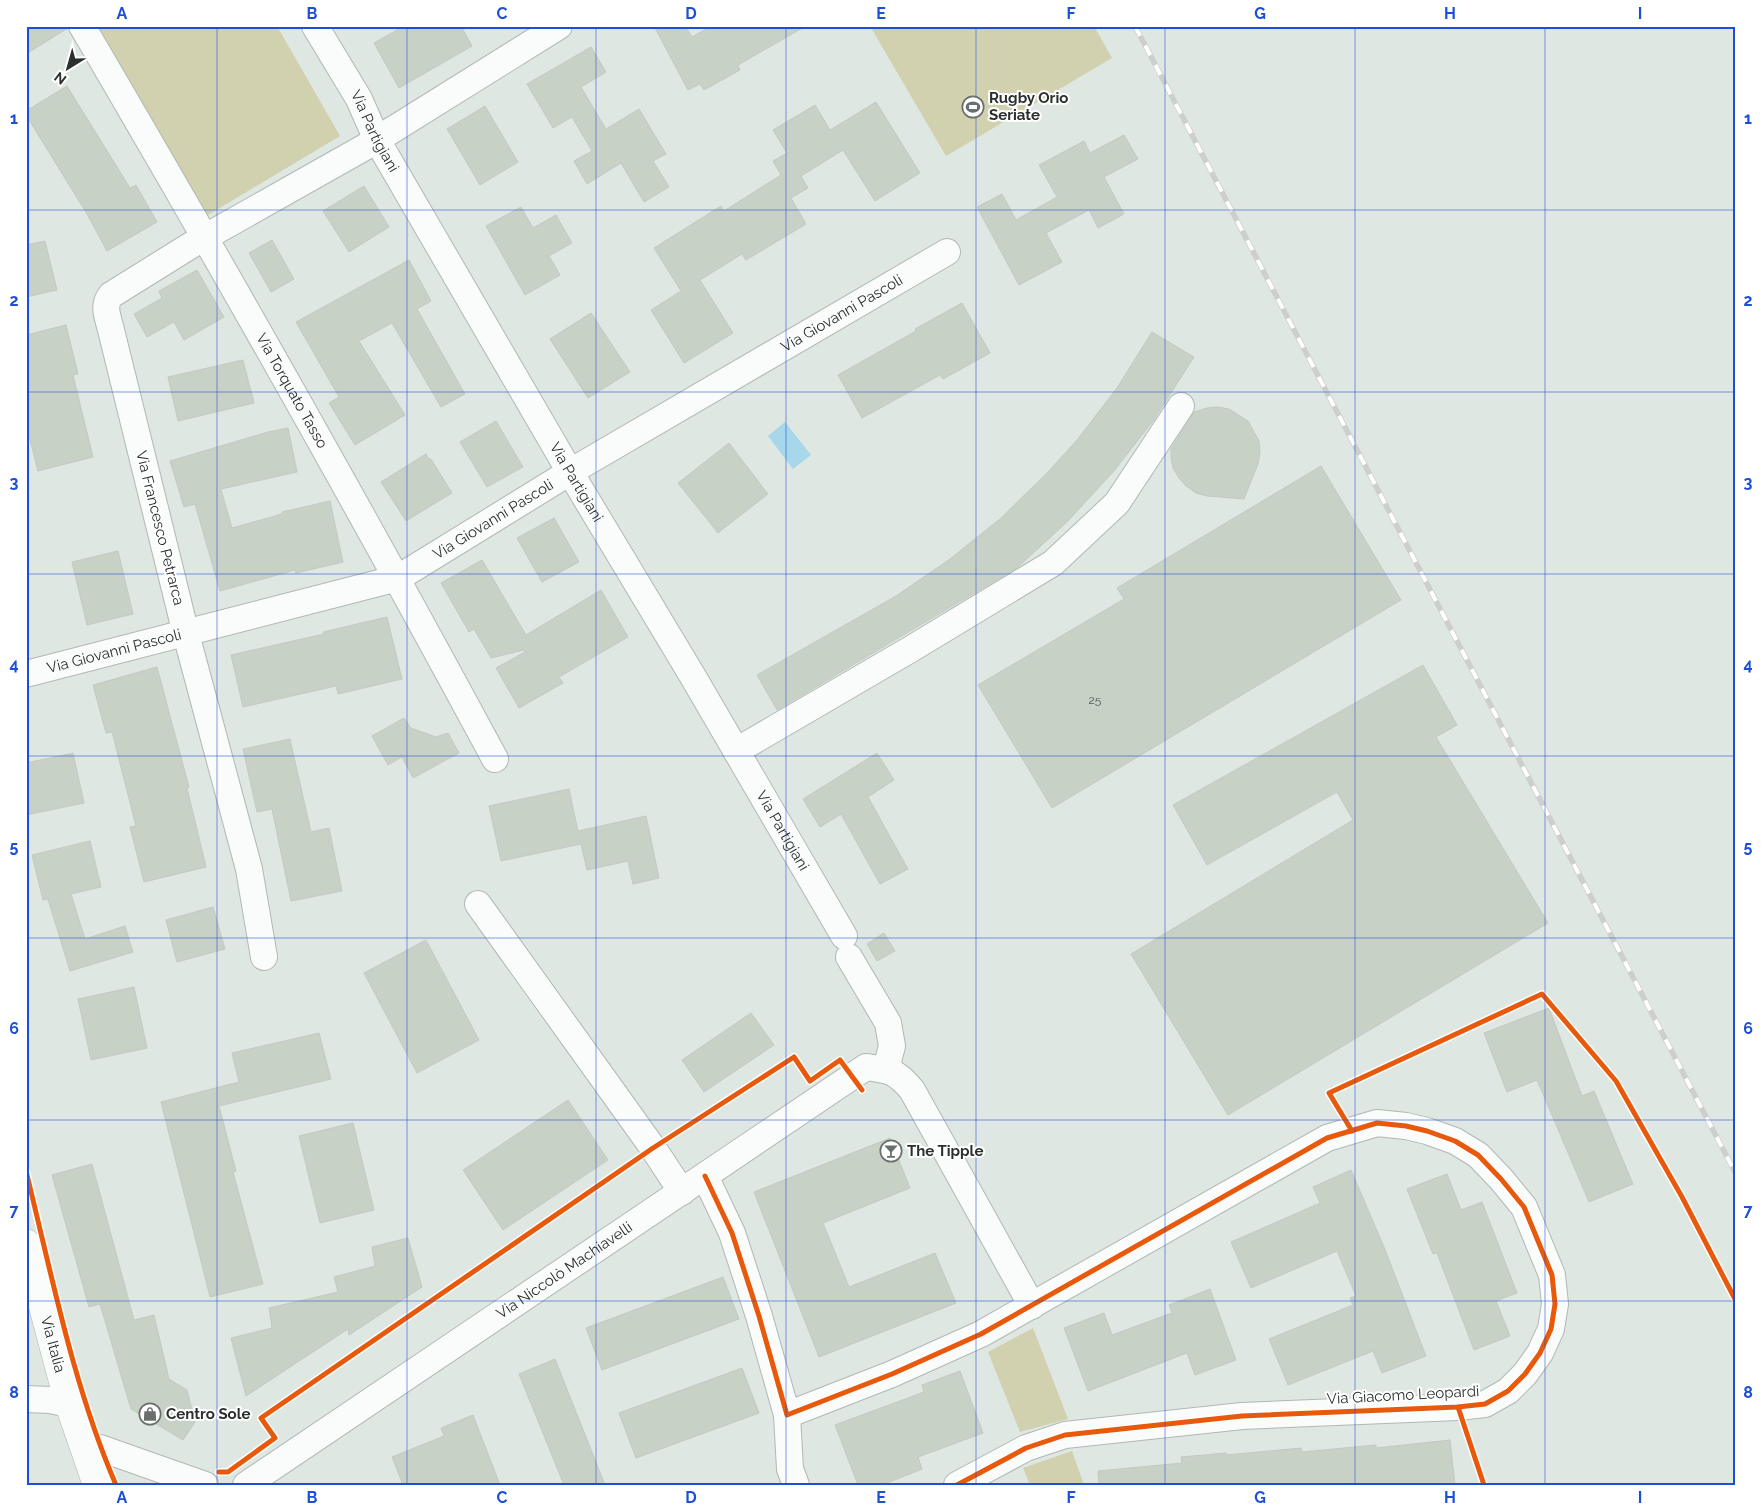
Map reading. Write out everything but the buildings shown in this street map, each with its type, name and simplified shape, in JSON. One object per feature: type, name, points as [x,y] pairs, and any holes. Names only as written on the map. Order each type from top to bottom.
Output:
[{"type":"main road","name":"Via Italia","points":[[26,1243],[68,1404],[97,1485]]},
{"type":"street","name":"Via Torquato Tasso","points":[[82,26],[206,238],[398,578],[495,759]]},
{"type":"street","name":"Via Partigiani","points":[[315,26],[359,99],[378,140],[570,472],[736,751],[847,946],[888,1023],[892,1046],[886,1069]]},
{"type":"street","points":[[206,238],[378,140],[559,26]]},
{"type":"street","name":"Via Francesco Petrarca","points":[[206,238],[111,294],[106,300],[106,306],[186,634],[249,869],[264,957]]},
{"type":"street","name":"Via Giovanni Pascoli","points":[[26,674],[398,578],[570,472],[947,252]]},
{"type":"street","points":[[736,751],[911,649],[1052,563],[1118,503],[1181,406]]},
{"type":"street","points":[[478,904],[653,1148],[682,1192]]},
{"type":"street","name":"Via Niccolò Machiavelli","points":[[246,1485],[866,1067],[886,1069]]},
{"type":"street","points":[[886,1069],[901,1077],[912,1090],[1032,1306]]},
{"type":"street","name":"Via Giacomo Leopardi","points":[[787,1415],[892,1374],[963,1342],[1032,1306],[1327,1138],[1377,1123],[1406,1126],[1455,1141],[1478,1155],[1524,1207],[1552,1275],[1555,1304],[1551,1329],[1540,1354],[1525,1374],[1508,1391],[1485,1404],[1458,1407],[1242,1416],[1065,1435],[1026,1448],[957,1485]]},
{"type":"street","points":[[705,1176],[732,1233],[759,1316],[787,1415],[790,1469],[796,1485]]},
{"type":"street","points":[[26,1399],[50,1400],[68,1404]]},
{"type":"street","points":[[83,1445],[100,1448],[205,1485]]},
{"type":"green space","points":[[91,26],[277,26],[340,136],[203,218]]},
{"type":"green space","name":"Rugby Orio Seriate","points":[[870,26],[1094,26],[1112,58],[946,156]]},
{"type":"green space","points":[[1033,1328],[1068,1419],[1020,1432],[988,1352]]},
{"type":"green space","points":[[1072,1451],[1084,1485],[1030,1485],[1023,1468]]},
{"type":"water","points":[[785,422],[811,455],[793,469],[768,436]]},
{"type":"railway","points":[[1135,26],[1736,1174]]},
{"type":"cycle path","points":[[1352,1131],[1329,1093],[1542,994],[1616,1081],[1682,1197],[1736,1301]]},
{"type":"cycle path","points":[[219,1472],[228,1472],[275,1438],[261,1418],[653,1148],[794,1057],[810,1081],[840,1060],[862,1090]]},
{"type":"cycle path","points":[[705,1176],[732,1233],[759,1316],[787,1415],[892,1374],[981,1334],[1327,1138],[1377,1123],[1406,1126],[1455,1141],[1478,1155],[1524,1207],[1552,1275],[1555,1304],[1551,1329],[1540,1353],[1525,1374],[1508,1391],[1485,1404],[1458,1407],[1242,1416],[1065,1435],[1026,1448],[957,1485]]},
{"type":"cycle path","points":[[26,1171],[75,1369],[87,1409],[116,1485]]},
{"type":"cycle path","points":[[1458,1407],[1484,1485]]},
{"type":"place","name":"Rugby Orio Seriate","points":[[973,107]]},
{"type":"place","name":"The Tipple","points":[[891,1151]]},
{"type":"place","name":"Centro Sole","points":[[150,1414]]}]
